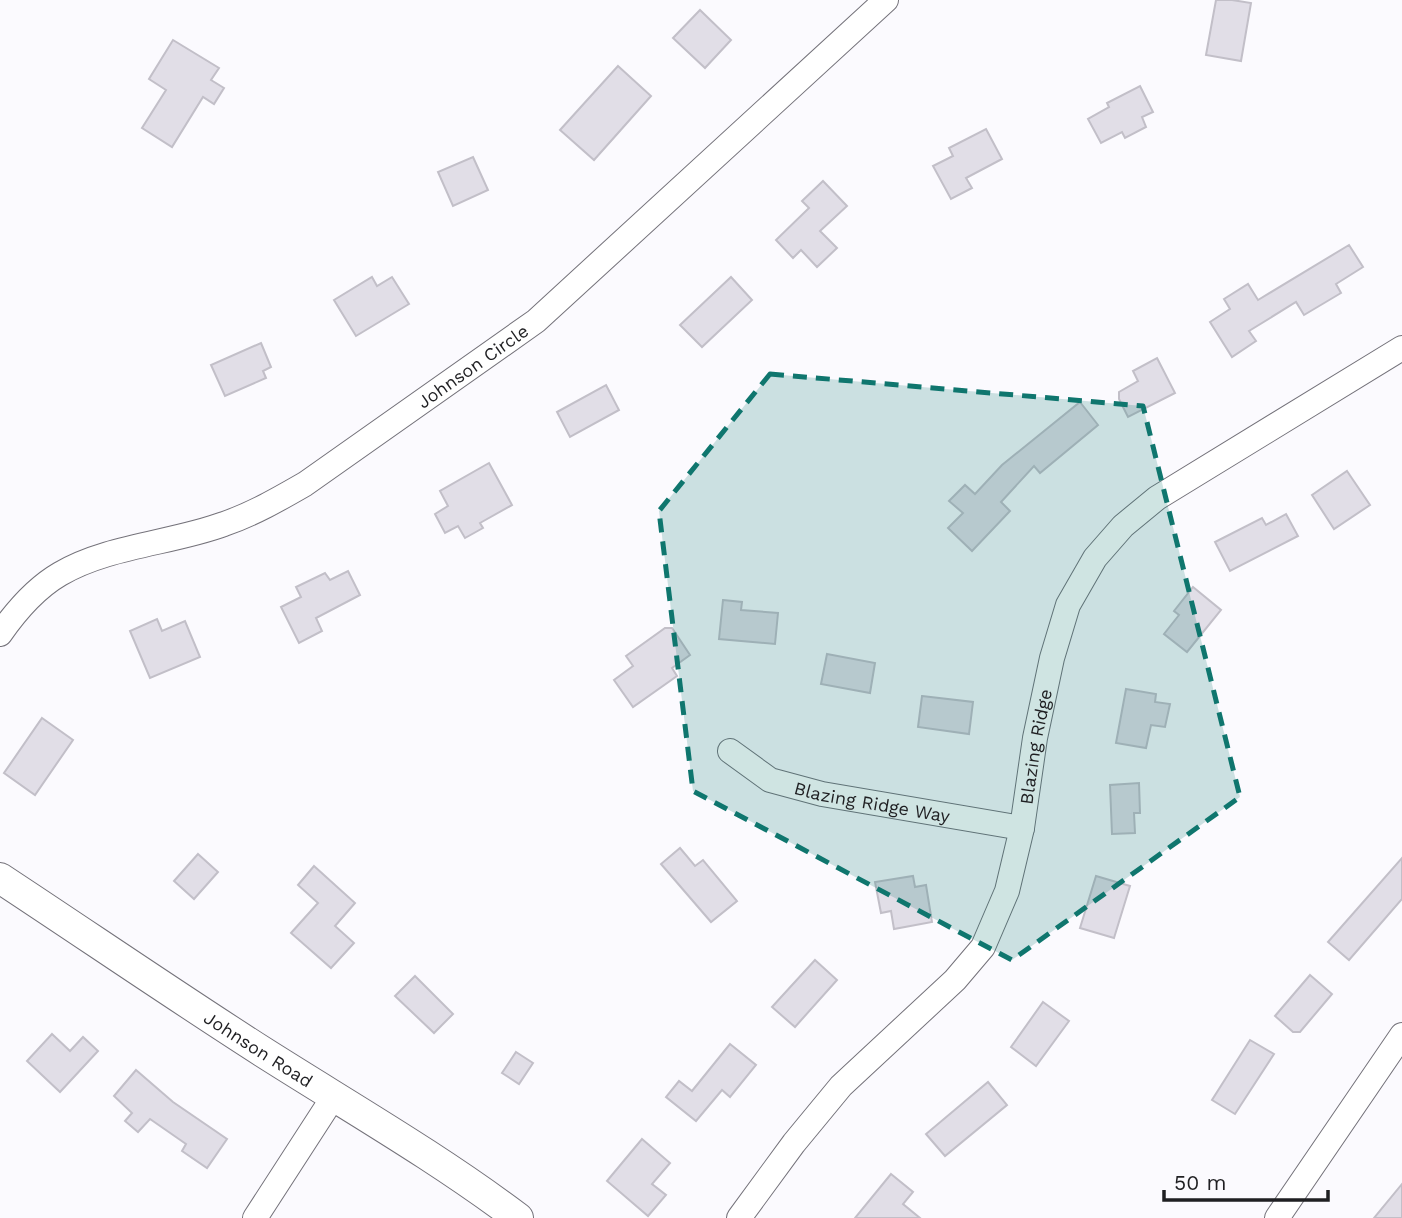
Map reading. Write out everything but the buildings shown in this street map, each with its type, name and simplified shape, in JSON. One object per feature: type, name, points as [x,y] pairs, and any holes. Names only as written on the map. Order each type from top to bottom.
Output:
[{"type":"street","name":"Johnson Circle","points":[[0,634],[33,595],[60,574],[89,561],[223,525],[267,506],[305,484],[536,321],[886,0]]},
{"type":"street","name":"Blazing Ridge","points":[[739,1218],[794,1143],[841,1086],[947,988],[984,947],[1007,891],[1022,828],[1035,738],[1052,658],[1068,605],[1096,558],[1123,526],[1157,498],[1402,348]]},
{"type":"street","name":"Blazing Ridge Way","points":[[730,751],[770,780],[821,794],[1022,828]]},
{"type":"street","name":"Johnson Road","points":[[0,878],[518,1218]]},
{"type":"street","points":[[1277,1218],[1402,1035]]},
{"type":"street","points":[[255,1218],[334,1096]]},
{"type":"highlighted area","points":[[770,374],[1143,406],[1240,797],[1012,960],[693,791],[659,511]]}]
